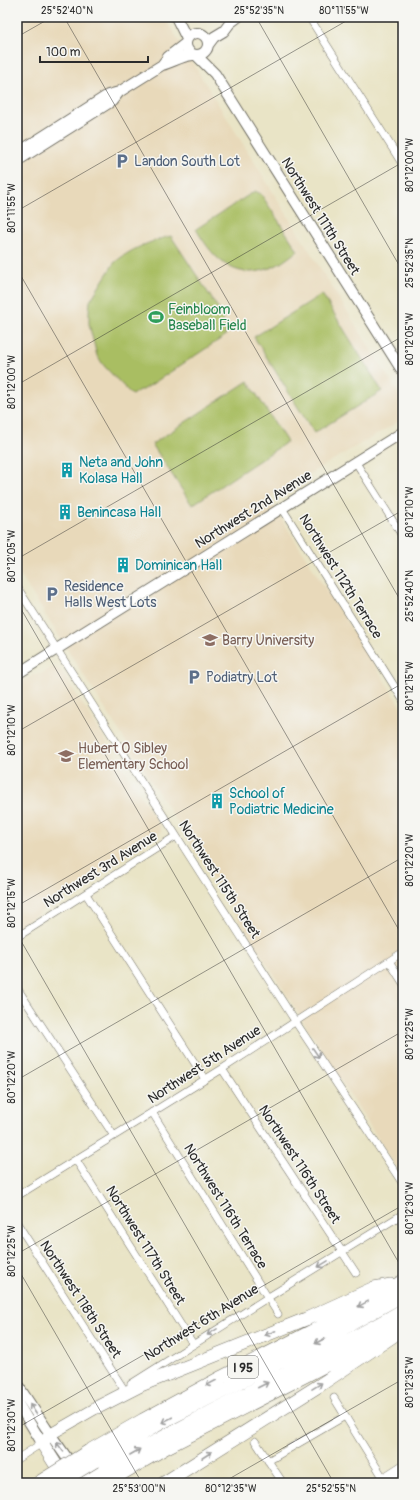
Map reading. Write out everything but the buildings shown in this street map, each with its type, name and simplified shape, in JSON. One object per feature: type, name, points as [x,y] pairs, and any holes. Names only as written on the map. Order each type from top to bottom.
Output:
[{"type":"highway","points":[[98,1407],[141,1385],[306,1319],[374,1288],[401,1287]]},
{"type":"highway","name":"I 95","points":[[100,1470],[143,1420],[367,1302],[401,1287]]},
{"type":"highway","points":[[60,1483],[100,1470],[350,1340],[403,1310]]},
{"type":"highway","name":"I 95","points":[[38,1483],[100,1470],[167,1447],[334,1361],[403,1322]]},
{"type":"highway","points":[[164,1483],[403,1330]]},
{"type":"highway","points":[[46,1438],[67,1483]]},
{"type":"highway","points":[[84,1483],[100,1470]]},
{"type":"main road","name":"Northwest 6th Avenue","points":[[46,1438],[98,1407]]},
{"type":"main road","points":[[381,1481],[403,1468]]},
{"type":"street","points":[[176,17],[184,31],[188,51],[195,55]]},
{"type":"street","points":[[182,17],[189,27],[206,38],[208,46]]},
{"type":"street","points":[[309,17],[403,165]]},
{"type":"street","points":[[162,65],[168,56],[191,35],[208,32],[220,25],[234,20]]},
{"type":"street","points":[[17,161],[38,143],[108,94],[119,92],[162,65],[172,63],[181,57],[205,52],[214,37],[224,31],[234,20]]},
{"type":"street","name":"Northwest 111th Street","points":[[208,46],[215,74]]},
{"type":"street","name":"Northwest 111th Street","points":[[195,55],[215,74],[403,372]]},
{"type":"street","points":[[17,152],[38,143]]},
{"type":"street","name":"Northwest 2nd Avenue","points":[[17,674],[403,432]]},
{"type":"street","points":[[355,461],[403,537]]},
{"type":"street","name":"Northwest 112th Terrace","points":[[282,508],[403,700]]},
{"type":"street","name":"Northwest 115th Street","points":[[17,587],[295,1021],[403,1184]]},
{"type":"street","name":"Northwest 3rd Avenue","points":[[17,937],[176,836]]},
{"type":"street","points":[[86,894],[205,1079]]},
{"type":"street","name":"Northwest 5th Avenue","points":[[18,1194],[76,1160],[222,1069],[403,952]]},
{"type":"street","points":[[389,961],[403,983]]},
{"type":"street","points":[[17,988],[114,1136]]},
{"type":"street","name":"Northwest 116th Street","points":[[222,1069],[356,1273]]},
{"type":"street","name":"Northwest 116th Terrace","points":[[152,1112],[278,1314]]},
{"type":"street","name":"Northwest 117th Street","points":[[76,1160],[193,1344]]},
{"type":"street","name":"Northwest 6th Avenue","points":[[98,1407],[123,1388],[403,1214]]},
{"type":"street","name":"Northwest 118th Street","points":[[17,1223],[123,1388]]},
{"type":"street","points":[[17,1384],[46,1438]]},
{"type":"street","points":[[334,1398],[381,1481]]},
{"type":"street","points":[[17,1402],[84,1483]]},
{"type":"street","points":[[268,1461],[345,1416]]},
{"type":"street","name":"Northwest 6th Avenue","points":[[17,1459],[46,1438]]},
{"type":"street","points":[[255,1441],[283,1483]]},
{"type":"shaded area","name":"Barry University","points":[[17,17],[164,17],[403,401],[403,419],[273,495],[270,501],[403,710],[403,1178],[17,570]]},
{"type":"shaded area","name":"Hubert O Sibley Elementary School","points":[[51,668],[55,668],[62,672],[160,826],[161,831],[159,835],[17,927],[17,685],[33,675],[43,673]]},
{"type":"green space","points":[[255,191],[261,194],[298,251],[277,265],[263,270],[251,272],[239,271],[220,260],[203,241],[196,229]]},
{"type":"green space","name":"Feinbloom Baseball Field","points":[[171,236],[218,308],[227,329],[225,336],[143,390],[139,390],[132,395],[105,367],[97,356],[89,324],[90,301],[114,263],[120,258],[141,246]]},
{"type":"green space","points":[[322,294],[382,391],[314,433],[254,337]]},
{"type":"green space","points":[[248,381],[287,442],[192,505],[152,444]]},
{"type":"place","name":"Landon South Lot","points":[[122,161]]},
{"type":"place","name":"Feinbloom Baseball Field","points":[[156,317]]},
{"type":"place","name":"Neta and John Kolasa Hall","points":[[67,470]]},
{"type":"place","name":"Benincasa Hall","points":[[65,512]]},
{"type":"place","name":"Dominican Hall","points":[[123,565]]},
{"type":"place","name":"Residence Halls West Lots","points":[[52,594]]},
{"type":"place","name":"Barry University","points":[[210,640]]},
{"type":"place","name":"Podiatry Lot","points":[[194,677]]},
{"type":"place","name":"Hubert O Sibley Elementary School","points":[[66,756]]},
{"type":"place","name":"School of Podiatric Medicine","points":[[217,801]]}]
